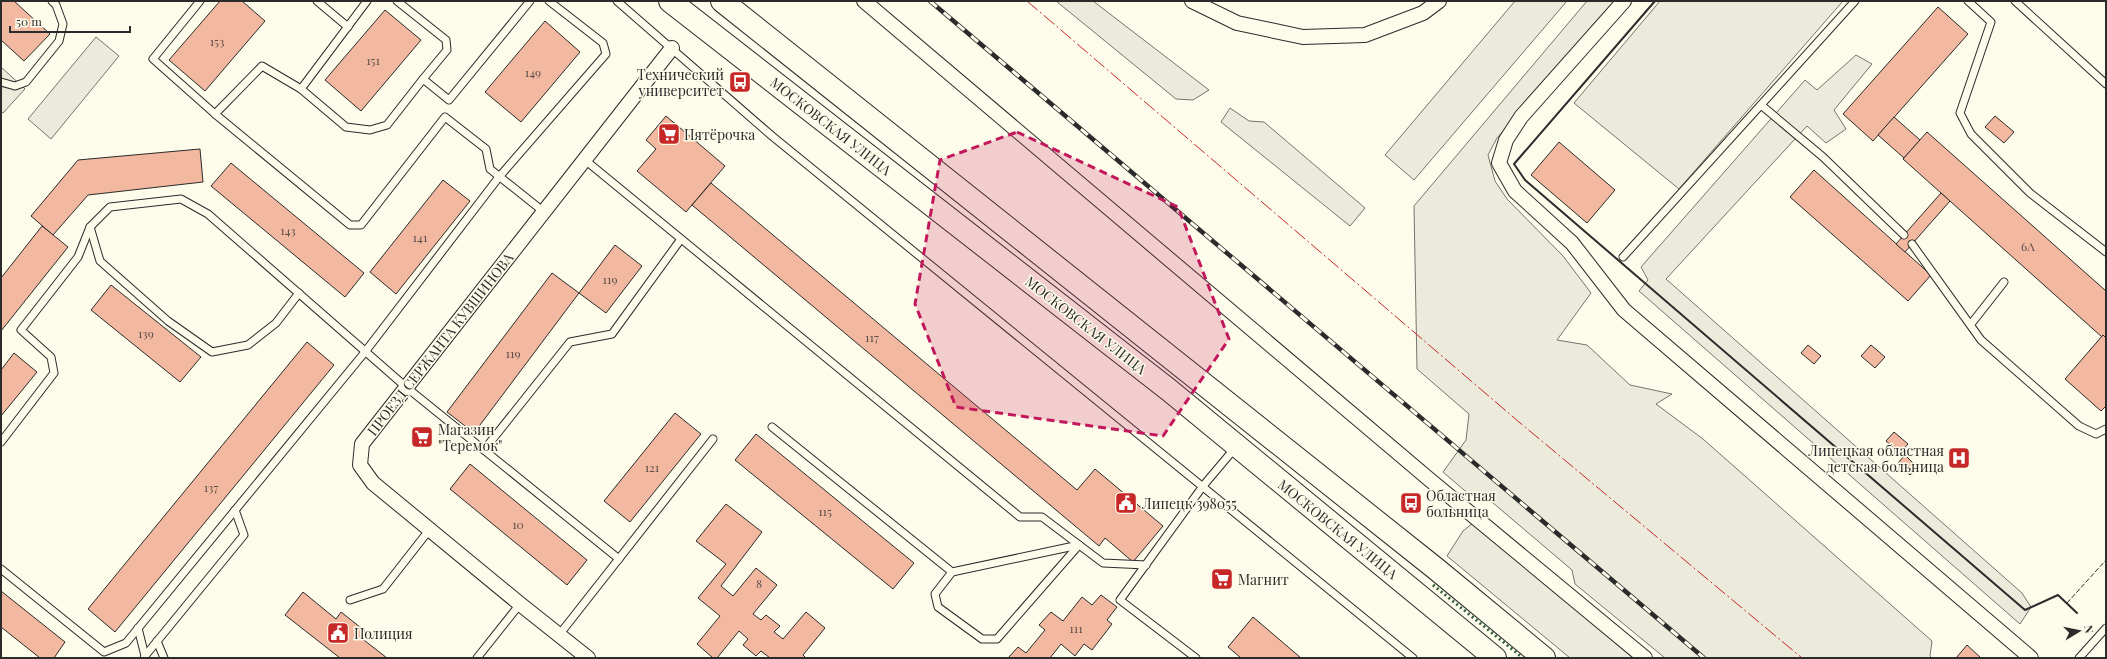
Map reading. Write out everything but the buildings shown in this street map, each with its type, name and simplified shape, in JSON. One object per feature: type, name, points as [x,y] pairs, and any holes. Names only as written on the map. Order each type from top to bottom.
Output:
[{"type":"main road","name":"МОСКОВСКАЯ УЛИЦА","points":[[670,1],[1163,385],[1495,658]]},
{"type":"main road","name":"МОСКОВСКАЯ УЛИЦА","points":[[722,1],[1420,556],[1544,658]]},
{"type":"street","points":[[864,1],[1430,480],[1645,658]]},
{"type":"street","points":[[1192,1],[1237,23],[1303,37],[1365,35],[1422,13],[1439,1]]},
{"type":"street","points":[[1624,1],[1522,118],[1506,140],[1499,162],[1516,191],[1572,243],[1624,310],[2031,658]]},
{"type":"street","name":"ПРОЕЗД СЕРЖАНТА КУВШИНОВА","points":[[588,658],[373,483],[360,465],[362,444],[672,48]]},
{"type":"lane","points":[[1,82],[15,86],[26,82],[59,42],[63,24],[56,4],[52,1]]},
{"type":"lane","points":[[200,1],[153,59],[215,114],[350,225],[361,226],[445,117],[486,149],[490,169],[544,212]]},
{"type":"lane","points":[[318,1],[348,27]]},
{"type":"lane","points":[[301,89],[367,1]]},
{"type":"lane","points":[[215,114],[262,66],[301,89],[346,127],[370,130],[387,125],[447,50],[446,40],[397,1]]},
{"type":"lane","points":[[423,79],[450,100],[530,1]]},
{"type":"lane","points":[[1,569],[104,652],[126,643],[365,352],[499,177],[606,54],[603,42],[549,1]]},
{"type":"lane","points":[[617,1],[772,136],[1414,658]]},
{"type":"lane","points":[[1624,258],[1855,1]]},
{"type":"lane","points":[[1968,1],[1991,22],[1960,113],[1971,134],[2030,193],[2106,252]]},
{"type":"lane","points":[[2016,1],[2106,84]]},
{"type":"lane","points":[[1761,105],[1822,157],[1904,235]]},
{"type":"lane","points":[[585,160],[1020,517],[1042,518],[1103,563],[1146,565]]},
{"type":"lane","points":[[1,442],[54,373],[51,357],[21,330],[78,257],[90,227],[110,207],[180,199],[208,214],[406,387],[619,559]]},
{"type":"lane","points":[[90,227],[100,261],[168,321],[212,352],[248,345],[276,323],[299,293]]},
{"type":"lane","points":[[484,450],[570,342],[612,334],[681,239]]},
{"type":"lane","points":[[1912,244],[1971,324],[1981,340],[2079,426],[2096,434],[2106,429]]},
{"type":"lane","points":[[1971,324],[2004,282]]},
{"type":"lane","points":[[772,427],[952,572]]},
{"type":"lane","points":[[559,635],[713,439]]},
{"type":"lane","points":[[1196,658],[1120,600],[1203,486],[1236,446]]},
{"type":"lane","points":[[145,657],[244,535],[235,510]]},
{"type":"lane","points":[[350,600],[383,589],[430,529]]},
{"type":"lane","points":[[1079,545],[997,638],[982,638],[938,607],[935,594],[952,572],[1079,545]]},
{"type":"lane","points":[[477,658],[520,604]]},
{"type":"lane","points":[[138,628],[145,657]]},
{"type":"lane","points":[[2079,658],[2106,628]]},
{"type":"lane","points":[[157,641],[164,658]]},
{"type":"highlighted area","points":[[1017,132],[1178,207],[1229,339],[1163,436],[956,407],[915,304],[940,160]]},
{"type":"shaded area","points":[[1056,1],[1093,1],[1209,90],[1193,100],[1176,99]]},
{"type":"shaded area","points":[[1515,1],[1567,1],[1414,180],[1385,155]]},
{"type":"shaded area","points":[[1587,1],[1616,1],[1497,138],[1488,155],[1495,181],[1507,199],[1563,256],[1591,293],[1557,340],[1587,345],[1630,385],[1672,394],[1656,404],[1703,439],[1932,641],[1930,656],[1932,658],[1665,658],[1575,584],[1572,570],[1486,497],[1471,496],[1443,472],[1466,440],[1469,414],[1417,369],[1414,206]]},
{"type":"shaded area","points":[[1660,1],[1843,1],[1679,189],[1574,103]]},
{"type":"shaded area","points":[[96,37],[119,56],[51,139],[28,119]]},
{"type":"shaded area","points":[[1856,55],[1872,64],[1834,110],[1846,129],[1826,143],[1807,126],[1666,279],[2022,593],[2031,607],[2020,624],[1639,291],[1648,280],[1641,267],[1805,80],[1817,90]]},
{"type":"shaded area","points":[[1,67],[25,89],[3,113],[1,112]]},
{"type":"shaded area","points":[[1230,108],[1249,121],[1264,122],[1365,208],[1350,226],[1221,122]]},
{"type":"shaded area","points":[[1473,523],[1633,658],[1570,658],[1447,556],[1463,531]]},
{"type":"railway","points":[[930,1],[1704,658]]},
{"type":"hedge","points":[[1433,585],[1523,658]]},
{"type":"fence","points":[[2067,603],[2106,560]]},
{"type":"wall","points":[[1655,1],[1514,164],[1525,180],[2025,610],[2058,595],[2077,613]]},
{"type":"power","points":[[1027,1],[1519,422],[1802,658]]},
{"type":"place","name":"Технический университет","points":[[740,82]]},
{"type":"place","name":"Пятёрочка","points":[[669,134]]},
{"type":"place","name":"Магазин \"Теремок\"","points":[[422,437]]},
{"type":"place","name":"Липецкая областная детская больница","points":[[1959,458]]},
{"type":"place","name":"Липецк 398055","points":[[1126,503]]},
{"type":"place","name":"Областная больница","points":[[1411,503]]},
{"type":"place","name":"Магнит","points":[[1222,579]]},
{"type":"place","name":"Полиция","points":[[338,633]]}]
